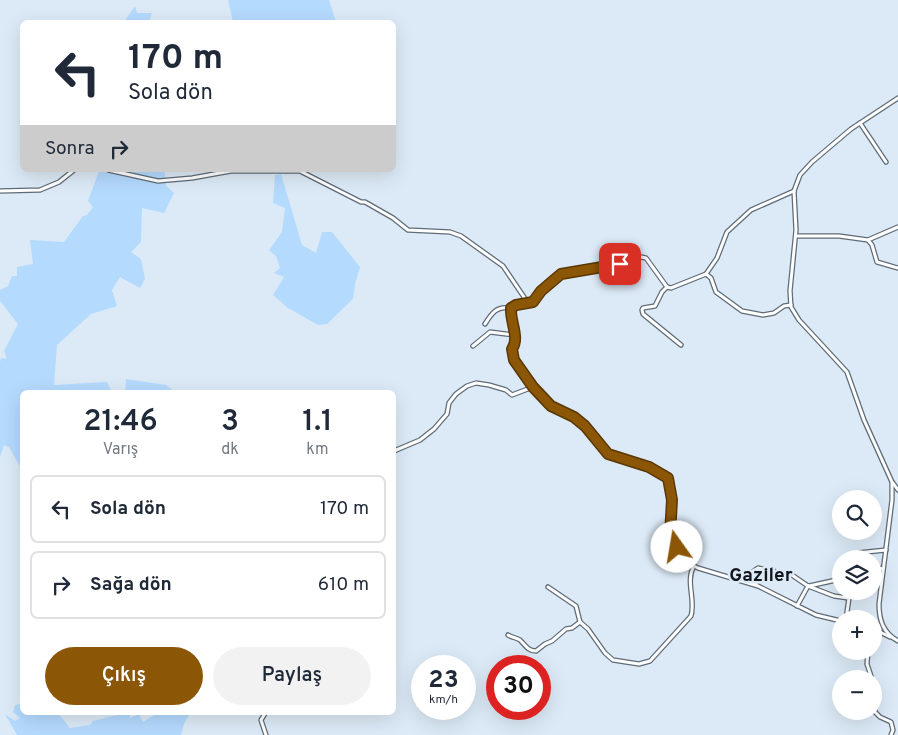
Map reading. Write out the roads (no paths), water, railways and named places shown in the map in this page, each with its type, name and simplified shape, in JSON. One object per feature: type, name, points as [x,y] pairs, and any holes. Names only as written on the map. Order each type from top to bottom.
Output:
[{"type":"street","points":[[898,98],[860,122],[812,162],[800,175],[794,191],[796,236],[790,292],[791,305],[799,320],[847,372],[864,420],[892,482],[898,490]]},
{"type":"street","points":[[860,122],[886,162]]},
{"type":"street","points":[[0,191],[40,190],[59,182],[72,172]]},
{"type":"street","points":[[117,172],[158,181],[192,178],[225,172]]},
{"type":"street","points":[[302,172],[361,202],[365,202],[393,218],[408,230],[450,232],[461,236],[503,266],[528,303]]},
{"type":"street","points":[[681,346],[643,314],[643,308],[655,306],[662,292],[667,288],[706,274],[717,258],[727,232],[751,210],[794,191]]},
{"type":"street","points":[[796,236],[839,236],[868,240],[898,227]]},
{"type":"street","points":[[868,240],[872,245],[877,262],[898,268]]},
{"type":"street","points":[[485,324],[494,311],[501,307],[511,308],[516,305],[533,302],[541,291],[561,274],[620,264],[641,258],[646,258],[667,288]]},
{"type":"street","points":[[706,274],[711,278],[716,292],[742,311],[763,315],[774,313],[784,306],[791,305]]},
{"type":"street","points":[[511,308],[510,317],[515,335],[515,345],[512,349],[514,360],[533,387],[551,406],[574,417],[585,426],[608,454],[649,467],[668,478],[672,500],[670,535],[690,564],[758,586],[816,615],[832,619]]},
{"type":"street","points":[[473,346],[490,332],[515,335]]},
{"type":"street","points":[[396,451],[420,440],[434,428],[447,414],[449,403],[456,394],[467,386],[476,383],[490,385],[506,390],[512,395],[533,387]]},
{"type":"street","points":[[879,610],[892,500],[892,482]]},
{"type":"street","points":[[882,550],[886,550]]},
{"type":"street","points":[[548,587],[576,606],[580,622],[613,660],[639,664],[650,661],[691,616],[694,606],[691,580],[694,566]]},
{"type":"street","points":[[758,586],[750,578],[751,574],[758,568],[762,568],[792,575],[808,586],[832,595]]},
{"type":"street","points":[[797,606],[808,586],[832,581]]},
{"type":"street","points":[[508,635],[520,641],[523,646],[532,652],[536,652],[545,644],[552,642],[566,628],[572,628],[580,622]]},
{"type":"street","points":[[882,624],[893,638]]},
{"type":"street","points":[[882,633],[898,641]]},
{"type":"street","points":[[264,715],[261,720],[266,735]]},
{"type":"street","points":[[882,719],[891,722],[891,735]]},
{"type":"district","name":"Gaziler","points":[[761,574]]}]
